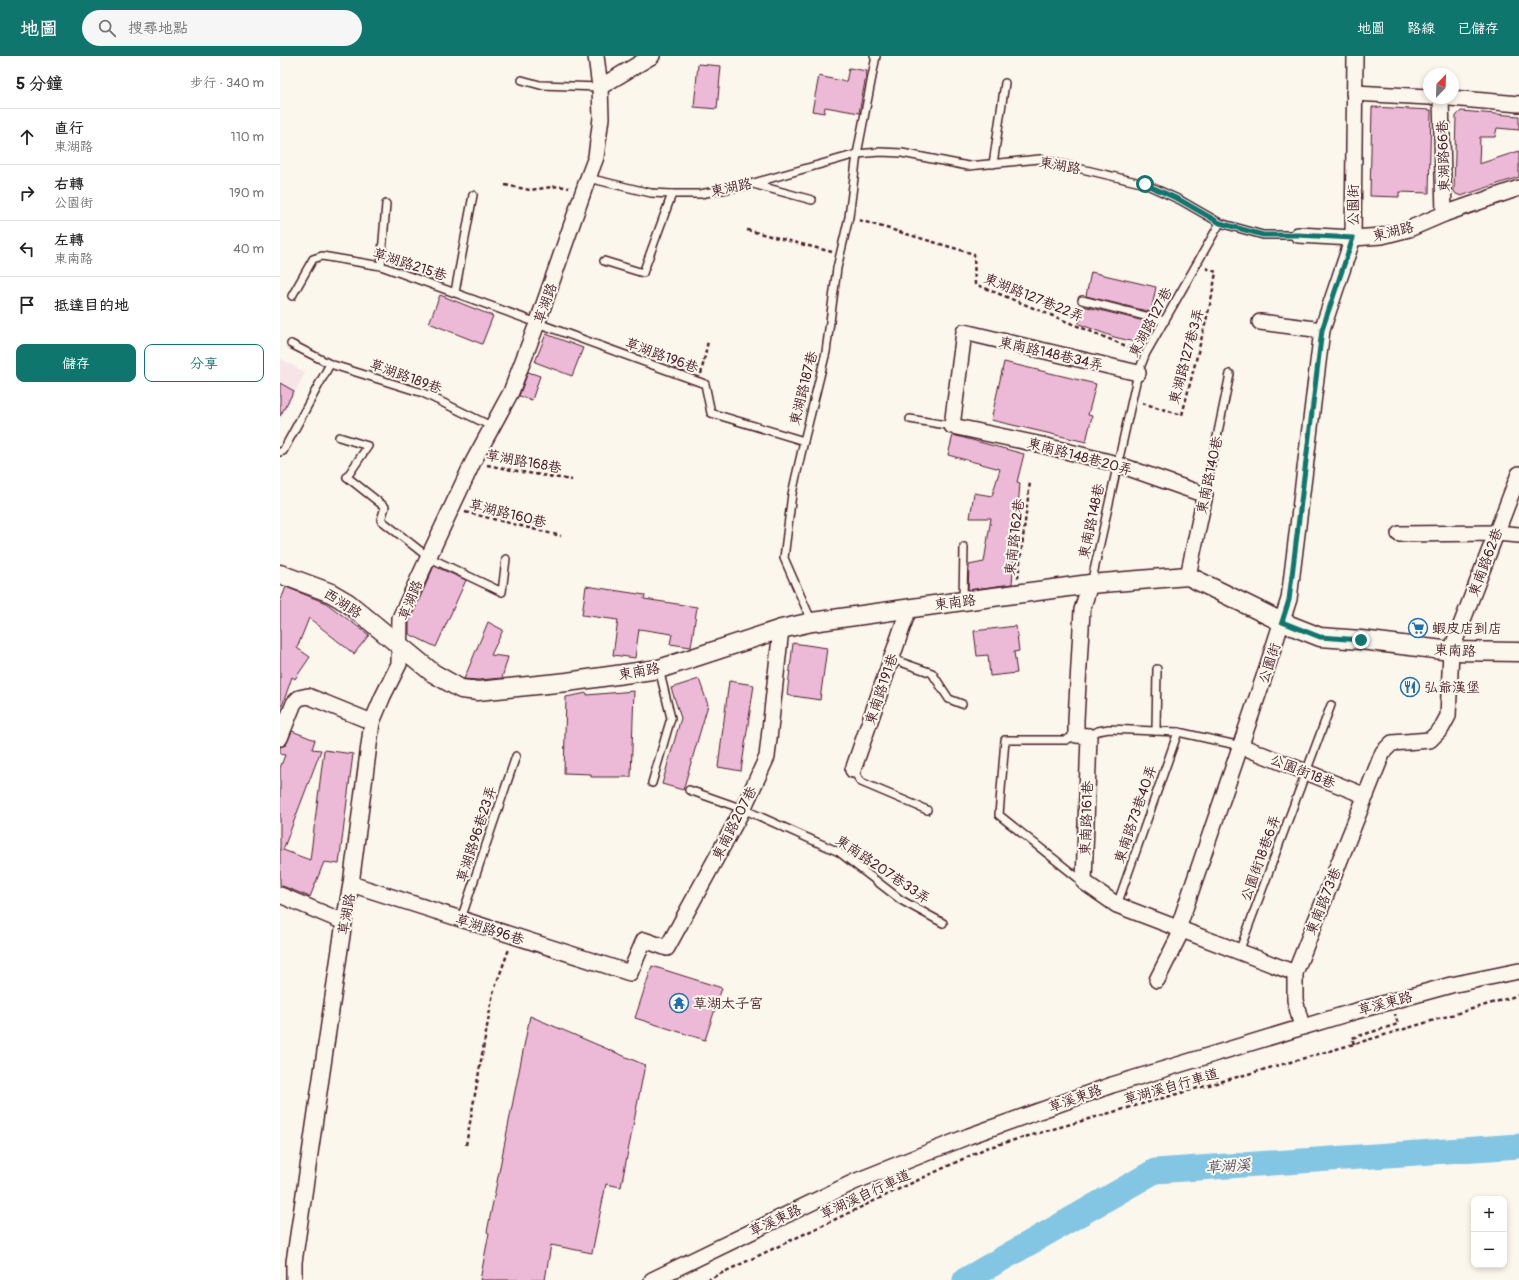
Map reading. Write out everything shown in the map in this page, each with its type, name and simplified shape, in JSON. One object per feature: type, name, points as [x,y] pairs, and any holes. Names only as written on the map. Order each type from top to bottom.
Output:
[{"type":"street","name":"草湖路","points":[[294,1280],[294,1262],[344,922],[351,884],[372,722],[382,696],[398,664],[400,618],[473,462],[511,392],[537,324],[596,157],[601,118],[600,87],[596,56]]},
{"type":"street","points":[[600,87],[652,56]]},
{"type":"street","name":"公園街","points":[[1157,980],[1180,929],[1289,600],[1322,330],[1353,238],[1355,56]]},
{"type":"street","points":[[1354,93],[1423,97]]},
{"type":"street","points":[[1459,99],[1519,104]]},
{"type":"street","name":"東湖路66巷","points":[[1441,104],[1444,214]]},
{"type":"street","name":"東湖路","points":[[1298,235],[1353,238],[1382,236],[1409,229],[1444,214],[1519,188]]},
{"type":"street","points":[[1260,322],[1322,330]]},
{"type":"street","name":"東南路148巷34弄","points":[[952,426],[964,332],[1138,373]]},
{"type":"street","name":"東南路148巷20弄","points":[[952,426],[1042,445],[1117,464],[1205,494]]},
{"type":"street","name":"東南路62巷","points":[[1451,651],[1519,474]]},
{"type":"street","name":"東南路140巷","points":[[1188,576],[1205,494]]},
{"type":"street","points":[[1399,534],[1496,533],[1519,535]]},
{"type":"street","name":"西湖路","points":[[280,574],[331,593],[348,603],[399,645]]},
{"type":"street","name":"東南路","points":[[399,645],[433,673],[449,683],[461,689],[478,691],[567,682],[659,669],[781,629],[812,622],[963,600],[1016,595],[1090,584],[1188,576],[1282,622],[1320,637],[1361,640],[1451,651],[1519,652]]},
{"type":"street","name":"東南路161巷","points":[[1084,882],[1082,610],[1090,584]]},
{"type":"street","name":"東南路191巷","points":[[853,770],[909,608]]},
{"type":"street","name":"東南路207巷","points":[[630,973],[644,940],[667,948],[743,809],[767,757],[781,629]]},
{"type":"street","name":"東南路73巷","points":[[1295,973],[1366,796],[1382,752],[1392,743],[1430,740],[1441,729],[1448,716],[1451,651]]},
{"type":"street","points":[[280,738],[294,704],[299,698],[308,696],[372,722]]},
{"type":"street","name":"公園街18巷","points":[[1241,746],[1366,796]]},
{"type":"street","points":[[1084,882],[1117,904],[1295,973],[1296,1000],[1302,1027]]},
{"type":"street","name":"草湖路96巷","points":[[351,884],[630,973]]},
{"type":"street","points":[[280,895],[344,922]]},
{"type":"street","name":"草溪東路","points":[[652,1280],[854,1182],[962,1139],[1112,1085],[1302,1027],[1451,985],[1519,971]]},
{"type":"lane","name":"東湖路187巷","points":[[812,622],[784,558],[792,494],[826,352],[840,254],[849,217],[857,154],[876,56],[874,56]]},
{"type":"lane","points":[[522,80],[540,85],[600,87]]},
{"type":"lane","points":[[993,164],[1005,83]]},
{"type":"lane","name":"東湖路","points":[[586,184],[651,193],[700,194],[752,184],[857,154],[880,152],[902,153],[968,166],[1040,159],[1145,184],[1180,200],[1220,223],[1263,235],[1298,235]]},
{"type":"lane","points":[[752,184],[812,200]]},
{"type":"lane","points":[[604,261],[643,273],[672,194]]},
{"type":"lane","points":[[454,292],[473,195]]},
{"type":"lane","points":[[381,266],[386,204]]},
{"type":"lane","name":"東湖路127巷","points":[[1117,464],[1138,373],[1146,354],[1220,223]]},
{"type":"lane","name":"草湖路215巷","points":[[292,296],[313,259],[322,256],[381,266],[537,324]]},
{"type":"lane","points":[[1082,300],[1165,321]]},
{"type":"lane","name":"草湖路196巷","points":[[537,324],[705,384],[711,413],[804,441]]},
{"type":"lane","name":"草湖路189巷","points":[[290,344],[330,364],[423,393],[493,427]]},
{"type":"lane","points":[[280,452],[283,451],[330,364]]},
{"type":"lane","name":"東南路140巷","points":[[1205,494],[1230,374]]},
{"type":"lane","name":"東南路148巷20弄","points":[[910,419],[952,426]]},
{"type":"lane","points":[[339,437],[368,446],[346,477],[385,507],[381,520],[428,557],[502,592],[506,559]]},
{"type":"lane","name":"東南路148巷","points":[[1090,584],[1117,464]]},
{"type":"lane","points":[[963,600],[964,547]]},
{"type":"lane","points":[[892,659],[932,673],[949,699],[962,704]]},
{"type":"lane","points":[[652,783],[671,718],[659,669]]},
{"type":"lane","points":[[1156,731],[1157,669]]},
{"type":"lane","name":"公園街18巷6弄","points":[[1239,952],[1331,705]]},
{"type":"lane","points":[[1083,735],[1109,729],[1178,732],[1241,746]]},
{"type":"lane","name":"東南路73巷40弄","points":[[1117,904],[1178,732]]},
{"type":"lane","name":"東南路161巷","points":[[1083,735],[1066,740],[1005,740],[999,815],[1084,882]]},
{"type":"lane","name":"草湖路96巷23弄","points":[[461,919],[516,756]]},
{"type":"lane","points":[[853,770],[861,782],[926,810]]},
{"type":"lane","name":"東南路207巷33弄","points":[[689,790],[743,809],[839,852],[901,900],[943,923]]},
{"type":"path","points":[[505,185],[530,190],[586,184]]},
{"type":"path","name":"東湖路127巷22弄","points":[[849,217],[974,254],[975,284],[1146,354]]},
{"type":"path","points":[[747,230],[840,254]]},
{"type":"path","name":"東湖路127巷3弄","points":[[1132,400],[1182,414],[1211,301],[1216,272],[1196,265]]},
{"type":"path","points":[[699,382],[708,341]]},
{"type":"path","name":"草湖路168巷","points":[[473,462],[572,480]]},
{"type":"path","name":"東南路162巷","points":[[1016,595],[1030,482]]},
{"type":"path","name":"草湖路160巷","points":[[451,509],[561,536]]},
{"type":"path","points":[[466,1145],[493,993],[514,936]]},
{"type":"path","name":"草湖溪自行車道","points":[[707,1280],[986,1148],[1354,1044],[1519,995]]},
{"type":"path","points":[[1354,1044],[1352,1038],[1398,1024],[1394,1010]]},
{"type":"shaded area","points":[[280,358],[305,373],[280,420]]},
{"type":"building","points":[[698,64],[721,66],[717,109],[694,107]]},
{"type":"building","points":[[849,68],[867,71],[859,113],[825,107],[824,113],[812,111],[819,76],[846,82]]},
{"type":"building","points":[[1372,107],[1431,110],[1429,193],[1399,192],[1399,197],[1370,196]]},
{"type":"building","points":[[1461,111],[1519,116],[1519,130],[1497,128],[1495,137],[1480,137],[1479,164],[1519,151],[1519,177],[1461,196],[1456,194],[1454,191],[1456,116]]},
{"type":"building","points":[[1091,272],[1156,287],[1151,312],[1086,296]]},
{"type":"building","points":[[440,295],[493,316],[482,344],[429,323]]},
{"type":"building","points":[[1083,306],[1148,322],[1143,344],[1114,337],[1079,324]]},
{"type":"building","points":[[546,334],[583,348],[572,376],[535,362]]},
{"type":"building","points":[[1004,362],[1096,384],[1088,415],[1092,416],[1086,442],[991,420]]},
{"type":"building","points":[[528,372],[540,376],[532,400],[519,396]]},
{"type":"building","points":[[280,383],[294,391],[280,416]]},
{"type":"building","points":[[953,435],[1024,454],[1017,482],[1020,483],[1012,584],[968,590],[969,565],[984,562],[991,518],[970,518],[974,493],[992,496],[1000,469],[948,455]]},
{"type":"building","points":[[434,566],[466,580],[436,647],[409,634],[409,622]]},
{"type":"building","points":[[586,586],[645,595],[644,599],[697,607],[691,647],[670,644],[672,634],[639,629],[635,658],[613,655],[618,620],[582,615]]},
{"type":"building","points":[[286,587],[326,603],[369,635],[354,654],[309,618],[297,648],[310,657],[295,679],[292,677],[282,706],[280,706],[280,602]]},
{"type":"building","points":[[488,622],[503,630],[491,655],[508,657],[502,678],[478,680],[464,679]]},
{"type":"building","points":[[1016,626],[1019,651],[1014,652],[1017,673],[990,676],[988,655],[977,656],[974,631]]},
{"type":"building","points":[[793,643],[827,648],[820,700],[787,695]]},
{"type":"building","points":[[699,679],[708,705],[683,790],[662,784],[681,718],[671,688]]},
{"type":"building","points":[[729,681],[754,685],[741,771],[718,767]]},
{"type":"building","points":[[634,691],[631,777],[591,777],[591,774],[564,773],[566,697],[587,693],[587,695]]},
{"type":"building","points":[[292,731],[315,740],[312,749],[321,750],[283,850],[310,860],[324,750],[353,754],[339,864],[324,862],[310,897],[280,885],[280,768],[285,755],[280,754],[280,747],[286,745]]},
{"type":"building","name":"草湖太子宮","points":[[652,966],[722,988],[705,1040],[635,1018]]},
{"type":"building","points":[[530,1016],[645,1065],[621,1187],[606,1184],[592,1253],[551,1245],[545,1280],[480,1280],[489,1233],[487,1232]]},
{"type":"waterway","name":"草湖溪","points":[[965,1280],[1155,1171],[1519,1146]]},
{"type":"place","name":"蝦皮店到店","points":[[1418,628]]},
{"type":"place","name":"弘爺漢堡","points":[[1410,687]]},
{"type":"place","name":"草湖太子宮","points":[[679,1003]]},
{"type":"route","points":[[1145,184],[1180,200],[1220,223],[1263,235],[1353,238],[1322,330],[1289,600],[1282,622],[1320,637],[1361,640]]}]
